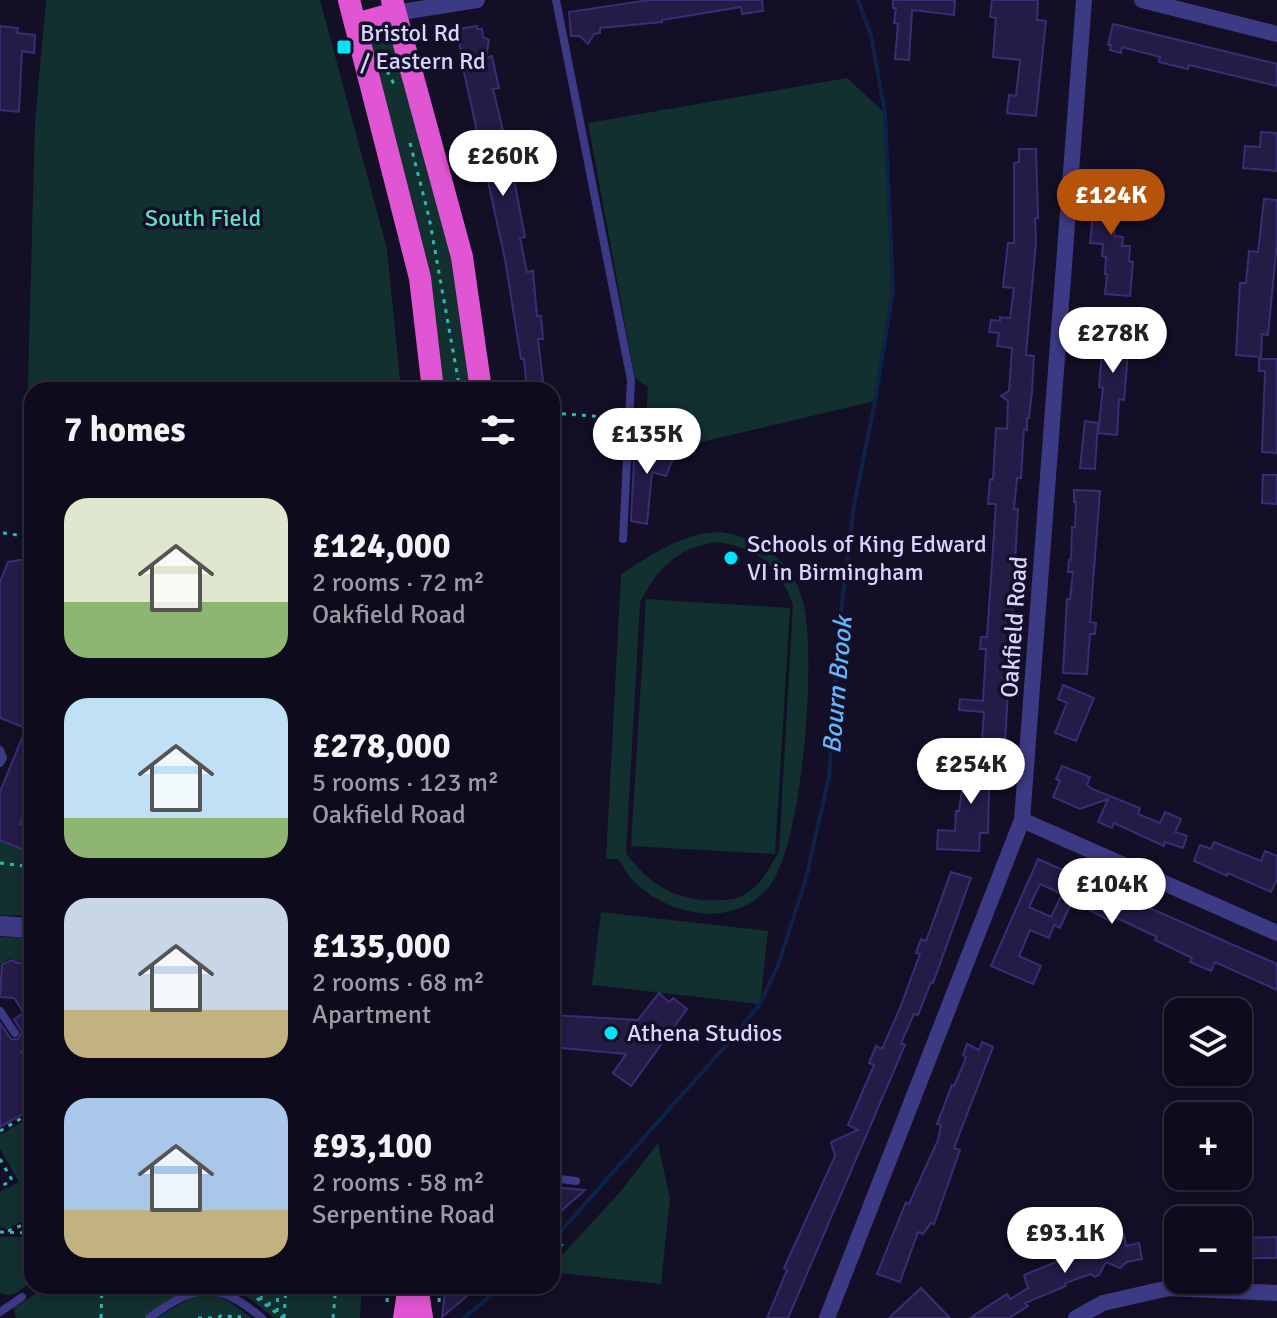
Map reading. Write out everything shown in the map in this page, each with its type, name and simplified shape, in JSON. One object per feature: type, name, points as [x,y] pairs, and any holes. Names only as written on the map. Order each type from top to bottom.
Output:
[{"type":"highway","points":[[349,0],[420,278],[432,382]]},
{"type":"highway","points":[[355,24],[394,6],[462,257],[480,382]]},
{"type":"highway","points":[[399,1294],[404,1318]]},
{"type":"highway","points":[[418,1294],[422,1318]]},
{"type":"street","points":[[394,6],[477,0]]},
{"type":"street","name":"Oakfield Road","points":[[827,1318],[1022,820],[1084,0]]},
{"type":"street","points":[[1142,0],[1277,34]]},
{"type":"street","points":[[1022,820],[1277,933]]},
{"type":"street","points":[[0,926],[24,928]]},
{"type":"street","points":[[1080,1317],[1103,1303],[1169,1288],[1277,1293]]},
{"type":"lane","points":[[556,0],[631,380],[623,539]]},
{"type":"lane","points":[[0,750],[3,758],[0,763]]},
{"type":"lane","points":[[0,1011],[15,1033]]},
{"type":"lane","points":[[560,1179],[576,1181]]},
{"type":"lane","points":[[149,1318],[188,1294]]},
{"type":"lane","points":[[225,1294],[262,1318]]},
{"type":"lane","points":[[0,1312],[22,1297]]},
{"type":"path","points":[[386,68],[396,87]]},
{"type":"path","points":[[407,131],[429,217],[459,382]]},
{"type":"path","points":[[560,414],[629,418]]},
{"type":"path","points":[[3,533],[24,536]]},
{"type":"path","points":[[0,863],[24,866]]},
{"type":"path","points":[[0,1131],[24,1115]]},
{"type":"path","points":[[0,1159],[12,1180],[0,1187]]},
{"type":"path","points":[[2,1232],[24,1224]]},
{"type":"path","points":[[2,1232],[24,1233]]},
{"type":"path","points":[[560,1244],[567,1250]]},
{"type":"path","points":[[101,1318],[102,1294]]},
{"type":"path","points":[[252,1294],[284,1318]]},
{"type":"path","points":[[261,1294],[261,1300]]},
{"type":"path","points":[[269,1306],[270,1294]]},
{"type":"path","points":[[277,1312],[278,1294]]},
{"type":"path","points":[[284,1318],[286,1294]]},
{"type":"path","points":[[333,1318],[335,1294]]},
{"type":"path","points":[[198,1318],[216,1318]]},
{"type":"green space","name":"South Field","points":[[46,0],[320,0],[387,249],[400,382],[28,382],[35,122]]},
{"type":"green space","points":[[388,37],[397,51],[453,257],[471,382],[441,382],[371,45],[375,40]]},
{"type":"green space","points":[[847,78],[885,113],[893,291],[875,401],[689,445],[640,430],[646,416],[648,387],[635,378],[588,123]]},
{"type":"green space","points":[[720,532],[748,540],[783,563],[803,602],[808,663],[804,750],[798,794],[780,866],[768,888],[755,900],[739,909],[706,914],[671,906],[655,898],[635,882],[618,859],[606,859],[621,574],[680,540]],"holes":[[[717,542],[732,545],[765,561],[780,578],[793,604],[779,851],[763,878],[740,897],[692,899],[656,883],[626,853],[640,602],[654,579],[680,554]]]},
{"type":"green space","points":[[646,599],[790,608],[775,854],[631,846]]},
{"type":"green space","points":[[0,840],[24,843],[24,916],[0,915]]},
{"type":"green space","points":[[601,912],[768,931],[760,1004],[592,985]]},
{"type":"green space","points":[[0,937],[24,938],[24,960],[10,958],[1,965],[0,970]]},
{"type":"green space","points":[[24,1121],[24,1221],[6,1229],[0,1227],[0,1192],[19,1182],[0,1149],[0,1135]]},
{"type":"green space","points":[[658,1143],[670,1199],[661,1284],[560,1273],[560,1257],[621,1191]]},
{"type":"green space","points":[[0,1237],[24,1237],[24,1287],[13,1295],[0,1292]]},
{"type":"green space","points":[[35,1294],[181,1294],[144,1318],[16,1318],[14,1308]]},
{"type":"green space","points":[[212,1294],[252,1318],[156,1318],[194,1296]]},
{"type":"green space","points":[[244,1294],[362,1294],[360,1318],[274,1318]]},
{"type":"building","points":[[649,0],[762,0],[763,11],[742,14],[741,7],[662,22],[600,28],[600,33],[594,34],[588,44],[580,36],[571,36],[569,12]]},
{"type":"building","points":[[893,0],[955,0],[954,15],[912,10],[909,60],[895,59],[898,24],[894,23],[896,8],[893,8]]},
{"type":"building","points":[[992,0],[1038,0],[1037,20],[1046,21],[1036,116],[1007,113],[1009,95],[1016,96],[1020,60],[993,57],[996,18],[990,17]]},
{"type":"building","points":[[1113,24],[1277,64],[1277,86],[1189,65],[1188,69],[1159,62],[1160,57],[1122,47],[1121,53],[1110,50],[1111,45],[1108,45]]},
{"type":"building","points":[[0,26],[18,28],[17,33],[35,35],[34,53],[22,51],[19,112],[0,110]]},
{"type":"building","points":[[477,26],[477,29],[482,29],[483,37],[489,40],[486,58],[492,56],[499,88],[493,89],[505,139],[501,139],[505,165],[511,164],[525,237],[520,238],[527,272],[533,271],[537,316],[541,316],[543,339],[538,339],[543,382],[526,382],[505,259],[462,63],[458,29]]},
{"type":"building","points":[[1261,132],[1277,133],[1277,171],[1243,168],[1245,146],[1260,147]]},
{"type":"building","points":[[1019,149],[1036,149],[1038,218],[1035,218],[1036,242],[1026,355],[1034,356],[1032,391],[1014,509],[1018,509],[1005,744],[982,742],[984,712],[959,710],[960,699],[983,701],[986,649],[980,649],[981,637],[987,637],[996,504],[988,504],[990,479],[993,480],[996,428],[1007,429],[1008,401],[1001,396],[1009,391],[1012,348],[997,346],[999,333],[989,332],[991,320],[1010,318],[1014,288],[1003,287],[1008,243],[1014,243],[1014,163],[1019,162]]},
{"type":"building","points":[[1097,174],[1115,176],[1115,186],[1119,186],[1114,236],[1123,237],[1122,246],[1130,246],[1129,261],[1133,262],[1130,296],[1105,294],[1107,274],[1106,257],[1102,256],[1103,244],[1090,243]]},
{"type":"building","points":[[1264,199],[1277,200],[1277,242],[1268,335],[1262,334],[1261,357],[1236,355],[1240,283],[1246,283],[1249,251],[1258,252]]},
{"type":"building","points":[[1101,325],[1130,329],[1124,400],[1119,399],[1117,435],[1098,433],[1103,388],[1099,387]]},
{"type":"building","points":[[1259,359],[1277,359],[1277,453],[1262,452],[1265,371],[1259,371]]},
{"type":"building","points":[[1085,421],[1098,423],[1095,469],[1080,468]]},
{"type":"building","points":[[635,442],[676,451],[666,476],[652,472],[647,524],[631,521]]},
{"type":"building","points":[[1263,475],[1277,475],[1277,504],[1262,503]]},
{"type":"building","points":[[1074,490],[1100,491],[1090,622],[1096,623],[1095,634],[1090,634],[1087,674],[1063,673],[1067,599],[1070,599],[1073,572],[1068,572],[1072,527],[1075,527]]},
{"type":"building","points":[[24,559],[24,727],[0,718],[0,582],[8,562]]},
{"type":"building","points":[[1063,685],[1094,698],[1076,741],[1055,733],[1067,703],[1058,699]]},
{"type":"building","points":[[24,733],[24,814],[20,824],[24,826],[24,850],[0,840],[0,792]]},
{"type":"building","points":[[968,748],[990,750],[988,833],[980,833],[979,851],[937,849],[938,830],[955,831]]},
{"type":"building","points":[[1062,766],[1090,777],[1087,785],[1092,789],[1140,808],[1138,814],[1160,823],[1165,812],[1181,819],[1175,832],[1187,836],[1183,848],[1165,842],[1164,846],[1114,823],[1112,828],[1098,822],[1108,799],[1080,809],[1053,797]]},
{"type":"building","points":[[1214,842],[1261,861],[1265,851],[1277,856],[1277,879],[1271,892],[1194,861],[1200,845],[1211,849]]},
{"type":"building","points":[[1038,859],[1277,964],[1277,990],[1215,962],[1211,971],[1190,962],[1192,958],[1155,940],[1157,937],[1115,917],[1112,922],[1072,901],[1060,928],[1054,925],[1049,938],[1030,930],[1019,956],[1041,966],[1033,984],[991,966]],"holes":[[[1040,884],[1062,894],[1051,917],[1029,907]]]},
{"type":"building","points":[[951,872],[971,878],[933,983],[901,1043],[905,1045],[788,1318],[767,1318],[787,1270],[784,1268],[835,1156],[831,1142],[858,1130],[848,1125],[874,1065],[869,1063],[876,1046],[882,1049],[900,1008],[920,954],[916,953],[921,939],[926,941]]},
{"type":"building","points":[[11,960],[24,963],[24,1013],[14,998],[0,997],[2,965]]},
{"type":"building","name":"Athena Studios","points":[[659,993],[669,1002],[673,998],[687,1009],[631,1086],[613,1073],[626,1054],[560,1048],[560,1015],[638,1020]]},
{"type":"building","points":[[24,1013],[24,1050],[21,1052],[24,1056],[24,1113],[0,1127],[0,1023],[11,1039],[18,1039],[22,1032],[14,1019]]},
{"type":"building","points":[[982,1042],[993,1047],[954,1148],[960,1150],[934,1224],[931,1223],[923,1234],[918,1232],[900,1282],[877,1274],[906,1202],[909,1204],[938,1140],[941,1125],[937,1124],[966,1057],[963,1055],[967,1044],[979,1050]]},
{"type":"building","points":[[560,1188],[585,1190],[560,1212]]},
{"type":"building","points":[[1124,1234],[1126,1246],[1139,1243],[1142,1259],[1127,1262],[1120,1268],[1106,1262],[1099,1275],[1095,1277],[1091,1274],[1065,1283],[1066,1286],[1025,1303],[1028,1306],[1009,1318],[970,1318],[1007,1294],[1010,1299],[1028,1288],[1024,1275],[1056,1262],[1080,1258],[1078,1248]]},
{"type":"building","points":[[1277,1237],[1277,1258],[1252,1258],[1252,1238]]},
{"type":"building","points":[[921,1288],[950,1318],[889,1318],[906,1302]]},
{"type":"building","points":[[445,1294],[469,1294],[442,1317]]},
{"type":"waterway","name":"Bourn Brook","points":[[560,1232],[760,1004],[778,965],[805,882],[829,777],[841,611],[854,505],[893,291],[885,113],[871,35],[858,0]]},
{"type":"waterway","name":"Bourn Brook","points":[[464,1318],[492,1294]]},
{"type":"place","name":"Bristol Rd / Eastern Rd","points":[[344,47]]},
{"type":"place","name":"Schools of King Edward VI in Birmingham","points":[[731,558]]},
{"type":"place","name":"Athena Studios","points":[[611,1033]]}]
